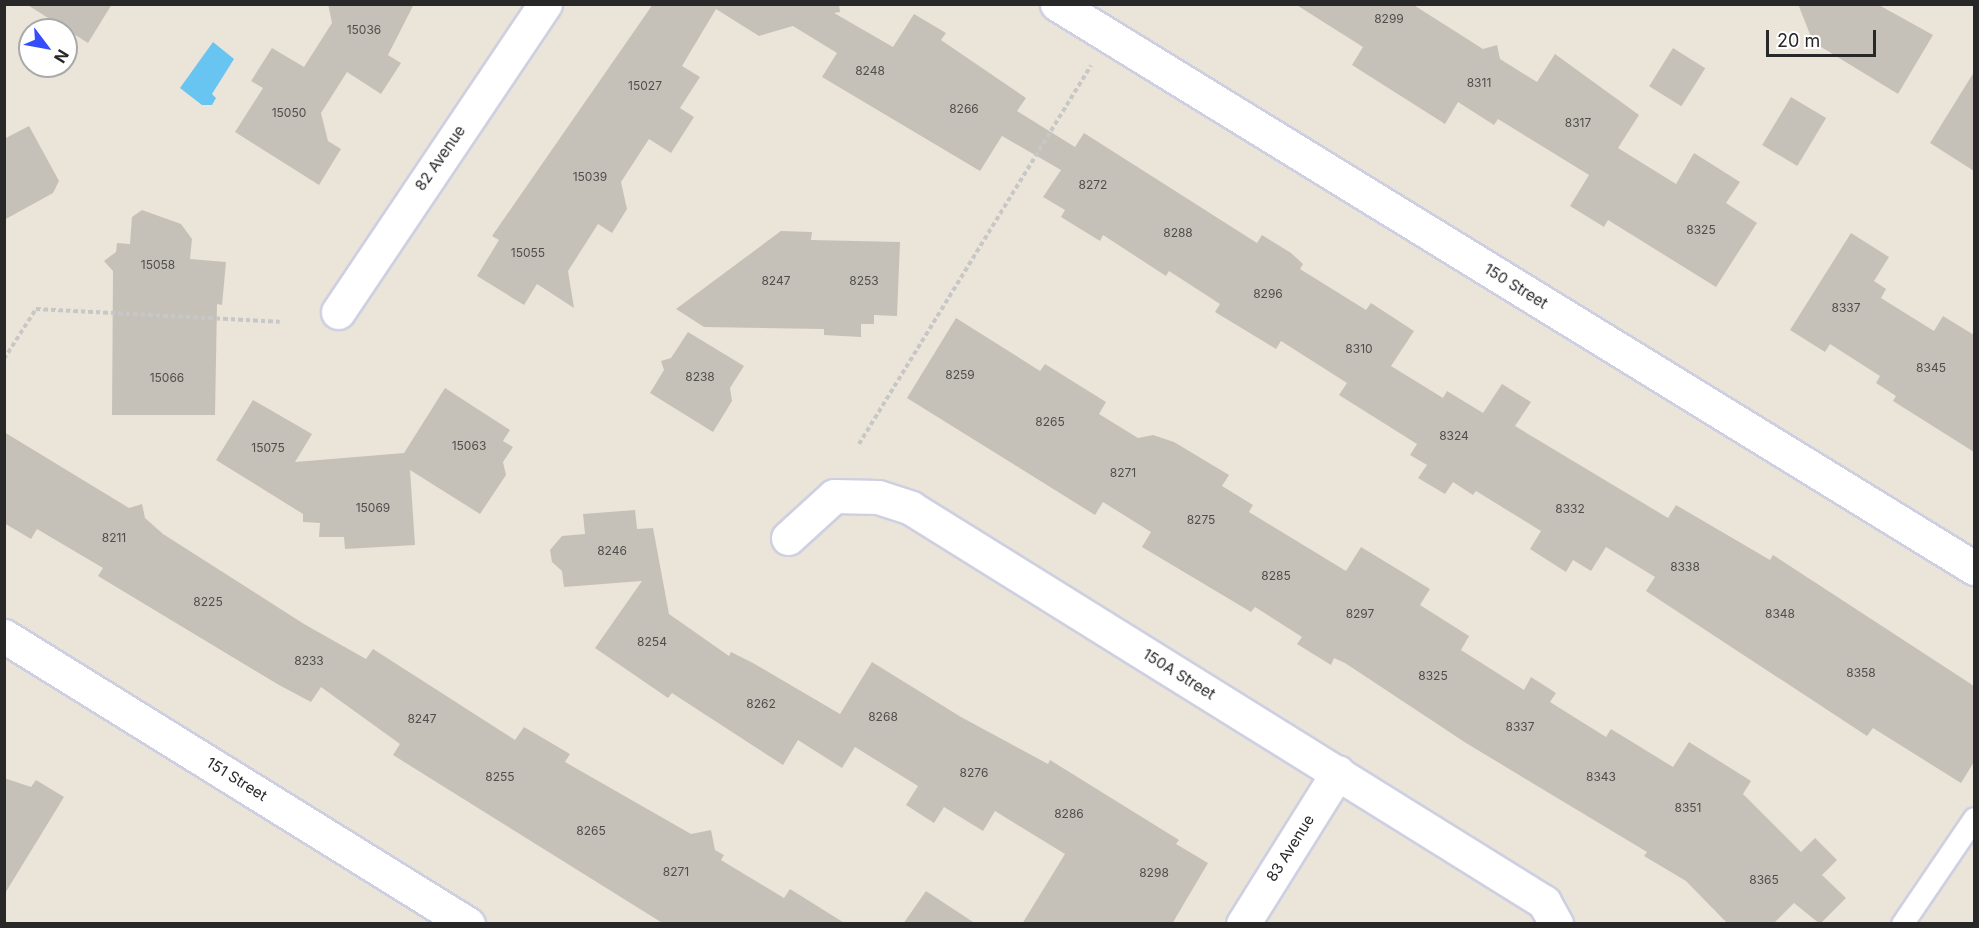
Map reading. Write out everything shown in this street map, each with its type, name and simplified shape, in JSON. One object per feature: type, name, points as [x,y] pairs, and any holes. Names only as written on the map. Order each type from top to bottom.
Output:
[{"type":"street","name":"82 Avenue","points":[[338,312],[545,4]]},
{"type":"street","name":"150 Street","points":[[1057,4],[1974,568]]},
{"type":"street","name":"150A Street","points":[[788,538],[834,496],[878,497],[911,508],[1545,902],[1556,924]]},
{"type":"street","name":"151 Street","points":[[4,636],[468,924]]},
{"type":"street","name":"83 Avenue","points":[[1243,924],[1338,772]]},
{"type":"lane","points":[[1902,924],[1974,818]]},
{"type":"path","points":[[859,444],[1096,57]]},
{"type":"path","points":[[4,358],[36,309],[280,322]]},
{"type":"water","points":[[213,42],[234,59],[212,94],[216,98],[212,105],[202,105],[180,88]]},
{"type":"building","points":[[26,4],[112,4],[88,43],[78,37],[78,18],[48,18]]},
{"type":"building","points":[[328,4],[414,4],[388,55],[401,63],[381,94],[347,72],[321,113],[328,141],[341,149],[319,185],[235,132],[263,88],[251,81],[272,48],[304,67],[332,23]]},
{"type":"building","points":[[653,4],[839,4],[840,12],[834,13],[893,47],[914,14],[946,33],[941,40],[1026,98],[1017,111],[1075,147],[1084,133],[1257,243],[1262,235],[1291,253],[1303,264],[1300,269],[1366,310],[1371,303],[1414,331],[1391,366],[1443,398],[1447,391],[1483,413],[1502,384],[1531,402],[1515,426],[1668,518],[1676,505],[1770,560],[1773,555],[1974,686],[1974,762],[1961,783],[1873,728],[1867,736],[1646,591],[1655,577],[1606,547],[1591,571],[1573,560],[1566,572],[1530,549],[1541,531],[1476,491],[1473,495],[1453,482],[1445,494],[1418,478],[1427,465],[1410,455],[1417,444],[1339,395],[1347,383],[1281,341],[1276,349],[1215,312],[1220,304],[1169,271],[1166,276],[1103,235],[1100,241],[1061,217],[1065,210],[1043,197],[1061,170],[1002,136],[980,171],[822,77],[837,53],[793,26],[759,36],[716,9],[682,66],[700,77],[680,108],[694,117],[671,153],[649,139],[621,182],[627,209],[612,233],[598,224],[568,271],[574,308],[537,284],[524,305],[477,276],[499,240],[492,236]]},
{"type":"building","points":[[1295,4],[1412,4],[1483,49],[1497,45],[1500,59],[1537,82],[1555,54],[1639,115],[1618,148],[1676,184],[1694,153],[1740,182],[1726,203],[1757,223],[1716,287],[1608,220],[1604,227],[1570,206],[1589,175],[1498,119],[1494,125],[1458,102],[1445,124],[1352,65],[1363,47]]},
{"type":"building","points":[[1798,4],[1877,4],[1933,35],[1898,94],[1813,42]]},
{"type":"building","points":[[1673,48],[1705,68],[1681,106],[1649,86]]},
{"type":"building","points":[[1974,72],[1974,171],[1930,143]]},
{"type":"building","points":[[1791,97],[1826,118],[1797,166],[1762,145]]},
{"type":"building","points":[[29,126],[59,181],[53,193],[4,220],[4,139]]},
{"type":"building","points":[[142,210],[181,224],[192,239],[190,259],[226,262],[222,305],[217,304],[215,415],[112,415],[113,271],[104,261],[116,252],[117,243],[130,244],[132,217]]},
{"type":"building","points":[[781,231],[812,232],[811,240],[900,242],[897,316],[874,315],[874,324],[861,324],[861,337],[824,335],[824,329],[704,327],[676,309]]},
{"type":"building","points":[[1851,233],[1889,257],[1874,281],[1886,289],[1881,298],[1934,331],[1943,316],[1974,335],[1974,452],[1893,401],[1896,396],[1876,383],[1880,376],[1830,344],[1825,352],[1790,330]]},
{"type":"building","points":[[956,318],[1040,371],[1045,364],[1106,402],[1099,414],[1138,438],[1153,435],[1174,442],[1229,475],[1222,486],[1253,505],[1249,512],[1346,571],[1361,547],[1430,589],[1420,605],[1469,636],[1461,650],[1524,690],[1531,677],[1556,693],[1550,702],[1606,737],[1611,729],[1673,767],[1689,742],[1751,781],[1743,794],[1801,852],[1815,838],[1837,860],[1822,875],[1846,898],[1820,924],[1794,903],[1773,924],[1728,924],[1686,881],[1644,856],[1647,852],[1466,743],[1345,663],[1334,658],[1331,665],[1297,644],[1302,637],[1255,607],[1251,612],[1142,547],[1151,532],[1103,502],[1095,515],[907,398]]},
{"type":"building","points":[[688,332],[744,366],[730,388],[732,401],[713,432],[650,393],[664,370],[661,361],[671,358]]},
{"type":"building","points":[[445,388],[510,430],[503,441],[513,447],[503,462],[506,475],[480,514],[410,470],[415,545],[345,549],[344,537],[319,537],[320,523],[303,522],[303,514],[216,460],[253,400],[312,434],[295,462],[404,453]]},
{"type":"building","points":[[4,432],[129,508],[142,504],[145,518],[163,534],[304,624],[366,659],[373,649],[515,740],[524,727],[570,754],[565,762],[691,834],[711,830],[715,850],[724,855],[721,860],[784,898],[790,889],[846,924],[664,924],[393,755],[400,744],[321,687],[311,702],[98,576],[103,568],[37,529],[31,539],[4,523]]},
{"type":"building","points":[[635,510],[637,529],[653,528],[669,614],[729,656],[731,652],[753,663],[840,714],[872,662],[961,717],[1048,764],[1050,760],[1179,840],[1176,844],[1208,863],[1172,924],[1022,924],[1065,854],[995,811],[983,831],[944,807],[934,823],[906,805],[918,786],[855,747],[842,768],[798,740],[783,765],[672,693],[668,698],[595,648],[642,581],[564,587],[562,571],[552,562],[550,550],[562,536],[585,534],[583,514]]},
{"type":"building","points":[[4,778],[31,787],[36,780],[64,797],[4,895]]},
{"type":"building","points":[[926,891],[976,924],[903,924]]}]
